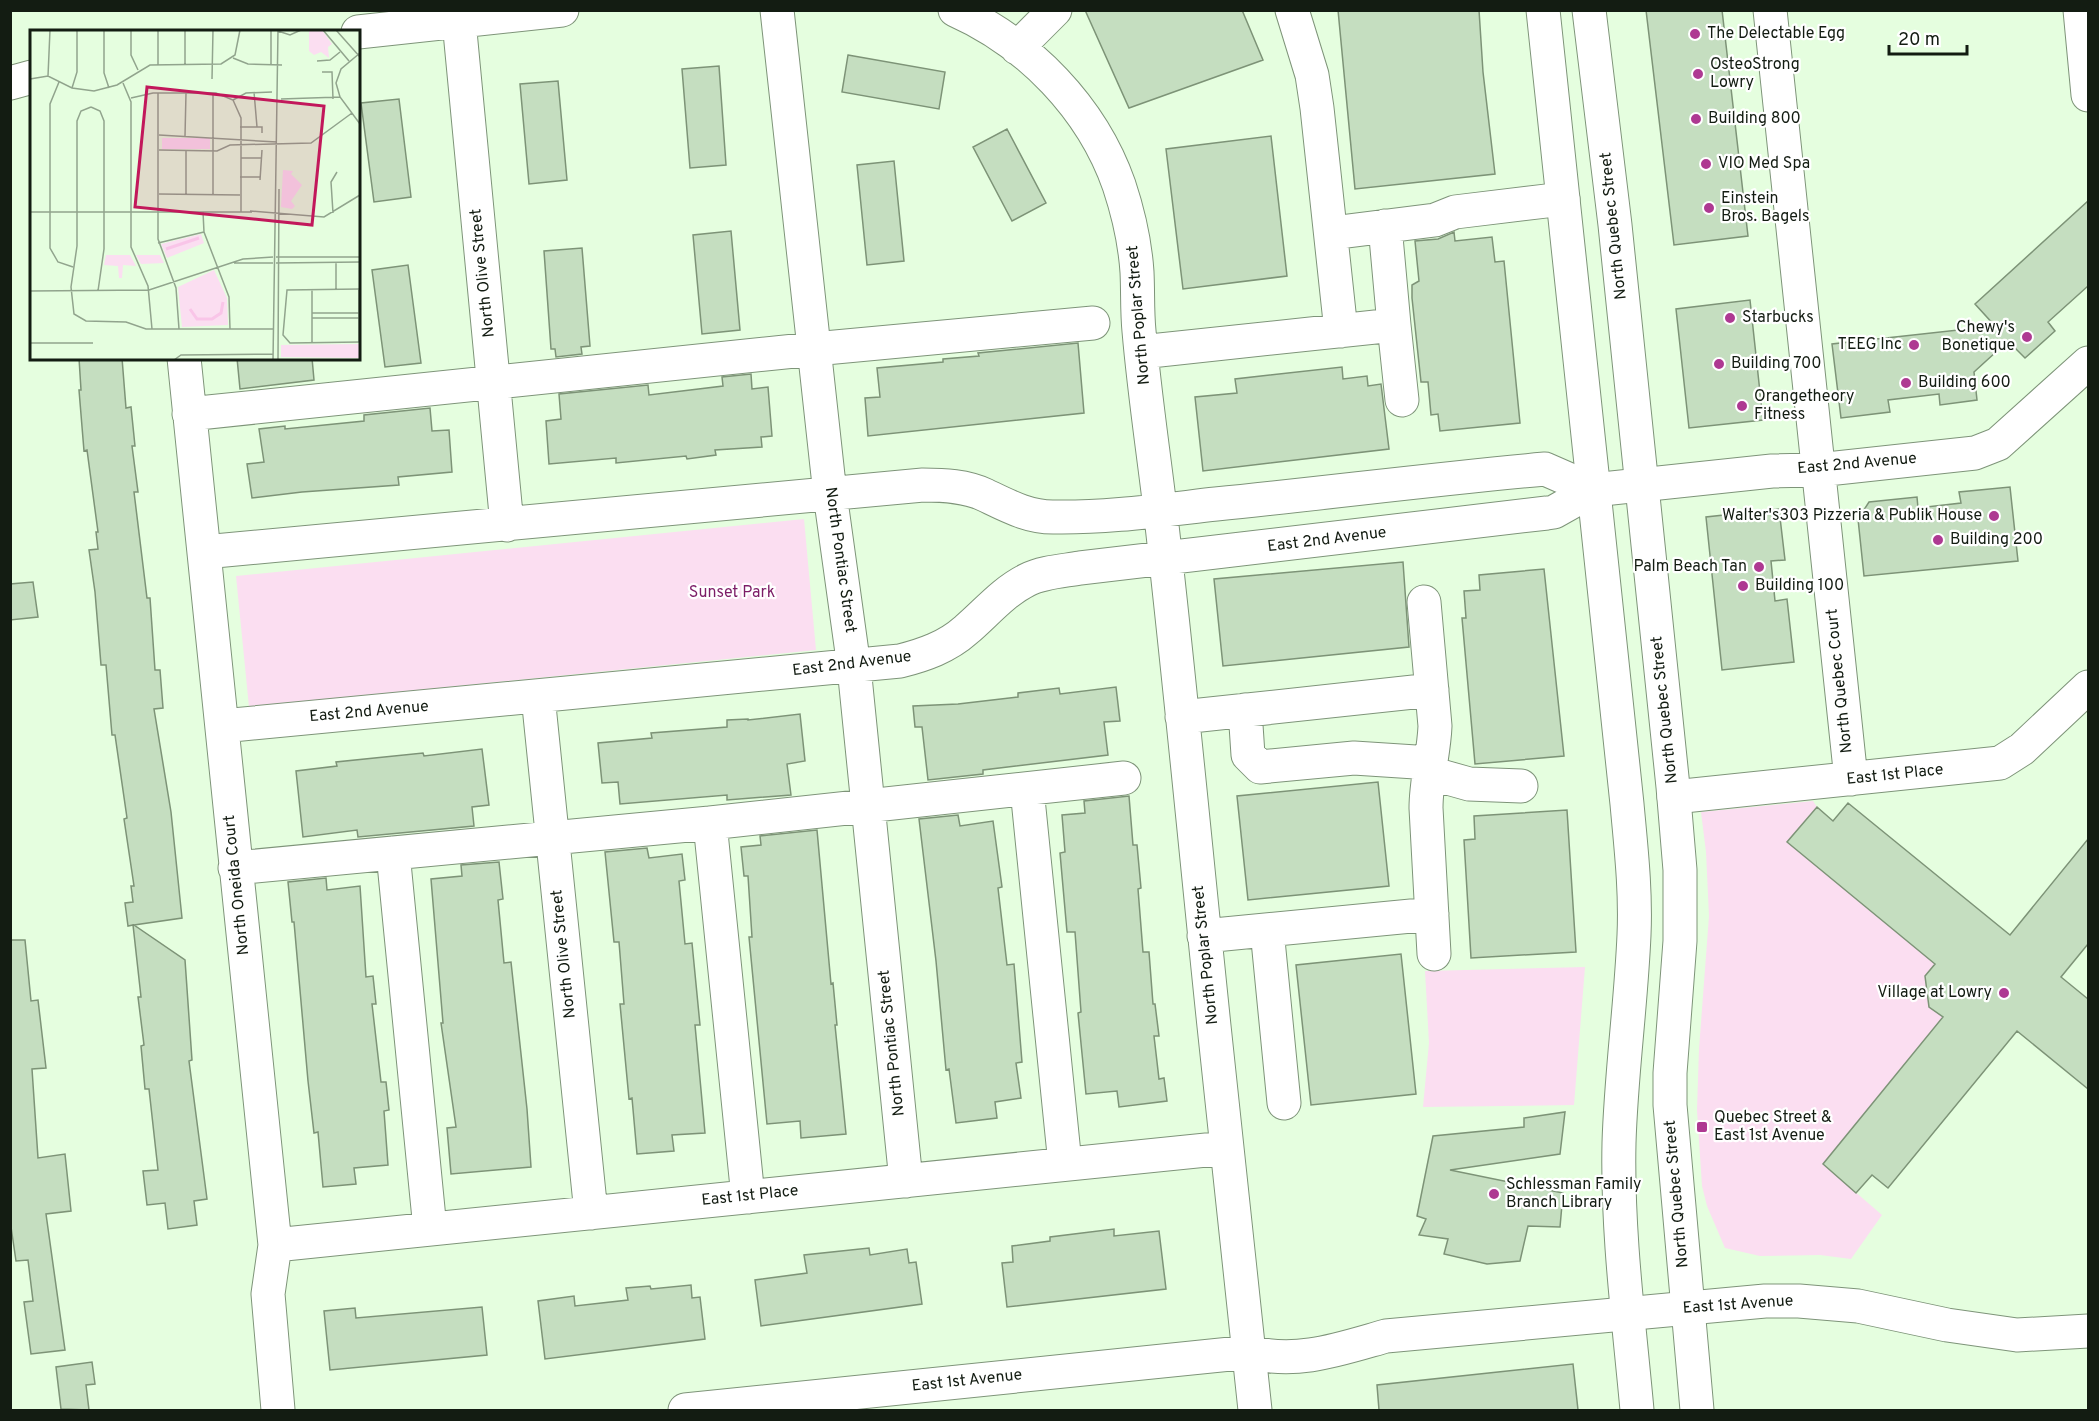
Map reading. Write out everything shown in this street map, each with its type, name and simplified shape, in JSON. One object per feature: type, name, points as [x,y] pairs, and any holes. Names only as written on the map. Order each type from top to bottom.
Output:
[{"type":"street","points":[[360,32],[562,10]]},
{"type":"street","name":"North Pontiac Street","points":[[777,10],[830,494],[854,666],[906,1181]]},
{"type":"street","name":"North Poplar Street","points":[[955,10],[1017,48],[1056,83],[1086,120],[1118,183],[1131,229],[1136,258],[1141,352],[1166,558],[1255,1410]]},
{"type":"street","points":[[1017,48],[1055,10]]},
{"type":"street","points":[[1292,10],[1312,75],[1332,233],[1341,331]]},
{"type":"street","points":[[1543,10],[1634,879],[1632,964],[1619,1145],[1624,1266],[1637,1410]]},
{"type":"street","name":"North Quebec Street","points":[[1589,10],[1615,225],[1680,870],[1680,941],[1670,1074],[1670,1105],[1697,1410]]},
{"type":"street","name":"North Quebec Court","points":[[1770,10],[1851,779]]},
{"type":"street","points":[[2080,10],[2088,95]]},
{"type":"street","name":"North Olive Street","points":[[459,21],[507,525]]},
{"type":"street","points":[[10,83],[30,78]]},
{"type":"street","points":[[1332,233],[1435,220],[1455,212],[1563,199]]},
{"type":"street","points":[[1385,226],[1402,399]]},
{"type":"street","points":[[189,414],[814,349],[1093,323]]},
{"type":"street","points":[[1141,352],[1394,325]]},
{"type":"street","name":"North Oneida Court","points":[[184,360],[275,1245],[268,1294],[278,1410]]},
{"type":"street","name":"East 2nd Avenue","points":[[222,726],[900,661],[937,649],[964,632],[1004,594],[1027,580],[1045,574],[1554,512],[1593,490],[1772,471],[1818,470],[1985,451],[2010,434],[2088,363]]},
{"type":"street","points":[[204,552],[923,485],[958,487],[1040,517],[1075,517],[1160,510],[1545,469],[1593,490]]},
{"type":"street","points":[[1424,602],[1435,726],[1426,790],[1434,954]]},
{"type":"street","name":"East 1st Place","points":[[1674,797],[2000,763],[2022,749],[2088,687]]},
{"type":"street","points":[[1182,717],[1432,690]]},
{"type":"street","name":"North Olive Street","points":[[538,696],[591,1213]]},
{"type":"street","points":[[1245,710],[1248,755],[1260,767],[1354,758],[1430,768],[1469,784],[1521,786]]},
{"type":"street","points":[[235,868],[710,823],[1124,778]]},
{"type":"street","points":[[1027,789],[1065,1164]]},
{"type":"street","points":[[710,823],[748,1197]]},
{"type":"street","points":[[393,853],[430,1229]]},
{"type":"street","points":[[1204,936],[1432,914]]},
{"type":"street","points":[[1267,930],[1284,1103]]},
{"type":"street","name":"East 1st Place","points":[[275,1245],[1226,1148]]},
{"type":"street","name":"East 1st Avenue","points":[[684,1410],[813,1404],[1250,1352],[1277,1358],[1294,1357],[1325,1353],[1386,1336],[1765,1301],[1799,1301],[1858,1306],[1980,1331],[2017,1335],[2088,1331]]},
{"type":"green space","name":"Sunset Park","points":[[804,519],[816,650],[249,707],[236,576]]},
{"type":"green space","points":[[1813,801],[1817,807],[1787,842],[1935,963],[1925,976],[1929,1007],[1943,1017],[1823,1164],[1882,1215],[1851,1259],[1820,1255],[1760,1256],[1725,1248],[1707,1206],[1702,1186],[1697,1110],[1709,916],[1706,852],[1701,812]]},
{"type":"green space","points":[[1585,967],[1574,1105],[1423,1107],[1429,1043],[1425,971]]},
{"type":"building","points":[[1085,10],[1242,10],[1263,60],[1129,108]]},
{"type":"building","points":[[1338,10],[1479,10],[1483,72],[1495,174],[1355,189]]},
{"type":"building","name":"Building 800","points":[[1646,10],[1722,10],[1748,236],[1674,245]]},
{"type":"building","points":[[848,55],[945,72],[939,109],[842,92]]},
{"type":"building","points":[[719,66],[726,165],[690,168],[682,69]]},
{"type":"building","points":[[558,81],[567,180],[529,184],[520,84]]},
{"type":"building","points":[[399,99],[411,197],[374,202],[361,103]]},
{"type":"building","points":[[1007,129],[1046,203],[1012,221],[973,147]]},
{"type":"building","points":[[1271,136],[1287,276],[1183,289],[1166,149]]},
{"type":"building","points":[[894,161],[904,261],[867,265],[857,165]]},
{"type":"building","points":[[2088,201],[2088,286],[2048,322],[2055,331],[2025,358],[2008,341],[1974,372],[1977,400],[1940,405],[1939,394],[1888,400],[1890,412],[1841,418],[1832,344],[1995,326],[1975,304]]},
{"type":"building","points":[[731,231],[740,330],[702,334],[693,235]]},
{"type":"building","points":[[1454,232],[1455,241],[1492,237],[1495,262],[1504,261],[1520,423],[1440,431],[1438,414],[1431,415],[1428,382],[1421,382],[1412,298],[1412,285],[1419,281],[1415,241],[1438,239]]},
{"type":"building","points":[[582,248],[590,346],[581,347],[582,354],[556,357],[555,349],[551,349],[544,251]]},
{"type":"building","points":[[408,265],[421,363],[385,367],[372,270]]},
{"type":"building","name":"Building 700","points":[[1750,300],[1763,420],[1689,428],[1676,309]]},
{"type":"building","points":[[1078,343],[1084,413],[868,436],[865,398],[880,397],[877,368],[943,362],[943,359],[979,356],[978,353]]},
{"type":"building","points":[[79,360],[122,360],[126,408],[131,407],[135,446],[132,446],[138,492],[134,492],[147,598],[150,598],[155,670],[160,670],[163,708],[154,709],[171,812],[182,918],[134,925],[185,960],[192,1060],[189,1061],[207,1199],[194,1201],[197,1225],[168,1229],[165,1203],[147,1205],[143,1171],[158,1170],[149,1089],[145,1089],[141,1046],[144,1045],[138,997],[141,997],[133,925],[128,926],[125,903],[133,902],[131,886],[134,886],[124,819],[127,818],[115,735],[112,735],[106,665],[101,665],[89,550],[98,549],[96,532],[98,532],[87,450],[84,451],[79,390],[81,390]]},
{"type":"building","points":[[237,360],[312,360],[314,380],[240,389]]},
{"type":"building","points":[[1342,367],[1343,379],[1367,376],[1368,386],[1381,384],[1389,449],[1203,471],[1195,397],[1237,393],[1235,379]]},
{"type":"building","points":[[751,374],[752,389],[768,387],[772,436],[761,437],[762,447],[715,450],[716,455],[687,459],[686,456],[616,463],[616,458],[549,464],[546,421],[561,419],[559,394],[648,385],[649,395],[723,386],[722,377]]},
{"type":"building","points":[[430,408],[432,431],[449,430],[452,472],[398,477],[399,485],[252,498],[247,464],[264,462],[259,429],[285,426],[285,429],[364,421],[364,415]]},
{"type":"building","name":"Building 200","points":[[2010,487],[2018,561],[1864,576],[1858,519],[1869,502],[1917,497],[1918,508],[1961,503],[1959,492]]},
{"type":"building","name":"Building 100","points":[[1779,509],[1785,560],[1771,561],[1775,601],[1787,599],[1794,662],[1722,670],[1706,517]]},
{"type":"building","points":[[1403,562],[1409,647],[1223,666],[1214,579]]},
{"type":"building","points":[[1544,569],[1564,756],[1475,764],[1462,618],[1466,618],[1464,591],[1480,590],[1479,575]]},
{"type":"building","points":[[33,582],[38,617],[10,620],[10,584]]},
{"type":"building","points":[[1116,687],[1120,721],[1104,722],[1108,755],[983,770],[983,774],[928,780],[922,727],[915,727],[913,706],[958,704],[1018,697],[1018,693],[1059,688],[1060,694]]},
{"type":"building","points":[[800,714],[805,761],[787,764],[791,795],[727,800],[727,795],[620,804],[618,782],[602,783],[598,743],[652,738],[651,733],[727,727],[727,720]]},
{"type":"building","points":[[482,749],[489,805],[472,807],[474,826],[358,837],[357,830],[303,837],[296,771],[337,766],[336,762],[423,753],[424,756]]},
{"type":"building","points":[[1378,782],[1389,886],[1248,900],[1237,796]]},
{"type":"building","points":[[1129,796],[1133,845],[1137,845],[1141,888],[1138,889],[1143,952],[1149,952],[1153,1004],[1155,1004],[1159,1036],[1154,1036],[1159,1079],[1164,1078],[1167,1101],[1119,1107],[1117,1091],[1086,1094],[1078,1013],[1081,1012],[1075,932],[1067,932],[1060,853],[1065,852],[1062,815],[1085,813],[1084,801]]},
{"type":"building","name":"Village at Lowry","points":[[1848,803],[2010,935],[2088,839],[2088,944],[2061,977],[2088,999],[2088,1089],[2017,1031],[1888,1188],[1872,1175],[1856,1193],[1823,1164],[1943,1017],[1929,1007],[1925,976],[1935,964],[1787,842],[1817,807],[1833,821]]},
{"type":"building","points":[[1567,810],[1576,952],[1471,958],[1464,840],[1475,839],[1474,816]]},
{"type":"building","points":[[958,815],[960,826],[993,821],[1002,887],[998,888],[1007,965],[1014,964],[1022,1062],[1016,1063],[1021,1098],[995,1102],[997,1118],[956,1123],[949,1069],[946,1070],[919,819]]},
{"type":"building","points":[[817,830],[846,1134],[801,1138],[800,1121],[767,1124],[749,937],[752,937],[748,876],[744,876],[741,847],[761,845],[760,836]]},
{"type":"building","points":[[647,848],[649,858],[682,854],[685,880],[679,881],[685,944],[692,943],[700,1025],[695,1025],[705,1133],[672,1135],[674,1151],[637,1154],[620,1004],[624,1004],[619,942],[614,942],[605,852]]},
{"type":"building","points":[[499,862],[503,899],[498,900],[504,963],[511,962],[531,1167],[451,1174],[447,1128],[456,1127],[441,1023],[443,1023],[431,879],[462,876],[461,865]]},
{"type":"building","points":[[326,878],[327,890],[360,886],[366,977],[373,976],[376,1004],[372,1004],[381,1082],[386,1082],[389,1110],[384,1111],[388,1165],[354,1168],[356,1184],[323,1187],[318,1132],[314,1133],[308,1081],[294,922],[292,922],[288,882]]},
{"type":"building","points":[[10,940],[25,940],[31,1001],[38,1000],[46,1068],[32,1069],[38,1158],[65,1154],[71,1211],[46,1214],[65,1350],[31,1354],[24,1302],[33,1301],[28,1260],[16,1261],[10,1220]]},
{"type":"building","points":[[1401,954],[1416,1094],[1311,1105],[1296,965]]},
{"type":"building","points":[[1565,1112],[1560,1154],[1450,1170],[1563,1193],[1560,1227],[1528,1226],[1520,1261],[1487,1264],[1444,1254],[1448,1239],[1419,1235],[1426,1219],[1417,1216],[1433,1136],[1524,1127],[1524,1118]]},
{"type":"building","points":[[1114,1229],[1114,1236],[1159,1231],[1166,1289],[1007,1307],[1002,1263],[1013,1262],[1012,1246],[1050,1241],[1050,1237]]},
{"type":"building","points":[[869,1248],[870,1255],[907,1249],[909,1263],[916,1262],[922,1304],[761,1326],[755,1280],[807,1273],[804,1255]]},
{"type":"building","points":[[691,1285],[692,1298],[700,1297],[705,1339],[545,1359],[538,1301],[574,1296],[575,1306],[628,1300],[626,1288],[650,1286],[651,1289]]},
{"type":"building","points":[[482,1307],[487,1355],[330,1370],[324,1311],[355,1308],[356,1318]]},
{"type":"building","points":[[92,1362],[95,1384],[86,1385],[89,1410],[61,1409],[56,1367]]},
{"type":"building","points":[[1573,1364],[1578,1410],[1379,1410],[1377,1385]]},
{"type":"place","name":"The Delectable Egg","points":[[1695,34]]},
{"type":"place","name":"OsteoStrong Lowry","points":[[1698,74]]},
{"type":"place","name":"Building 800","points":[[1696,119]]},
{"type":"place","name":"VIO Med Spa","points":[[1706,164]]},
{"type":"place","name":"Einstein Bros. Bagels","points":[[1709,208]]},
{"type":"place","name":"Starbucks","points":[[1730,318]]},
{"type":"place","name":"Chewy's Bonetique","points":[[2027,337]]},
{"type":"place","name":"TEEG Inc","points":[[1914,345]]},
{"type":"place","name":"Building 700","points":[[1719,364]]},
{"type":"place","name":"Building 600","points":[[1906,383]]},
{"type":"place","name":"Orangetheory Fitness","points":[[1742,406]]},
{"type":"place","name":"Walter's303 Pizzeria & Publik House","points":[[1994,516]]},
{"type":"place","name":"Building 200","points":[[1938,540]]},
{"type":"place","name":"Palm Beach Tan","points":[[1759,567]]},
{"type":"place","name":"Building 100","points":[[1743,586]]},
{"type":"place","name":"Village at Lowry","points":[[2004,993]]},
{"type":"place","name":"Quebec Street & East 1st Avenue","points":[[1702,1127]]},
{"type":"place","name":"Schlessman Family Branch Library","points":[[1494,1194]]}]
